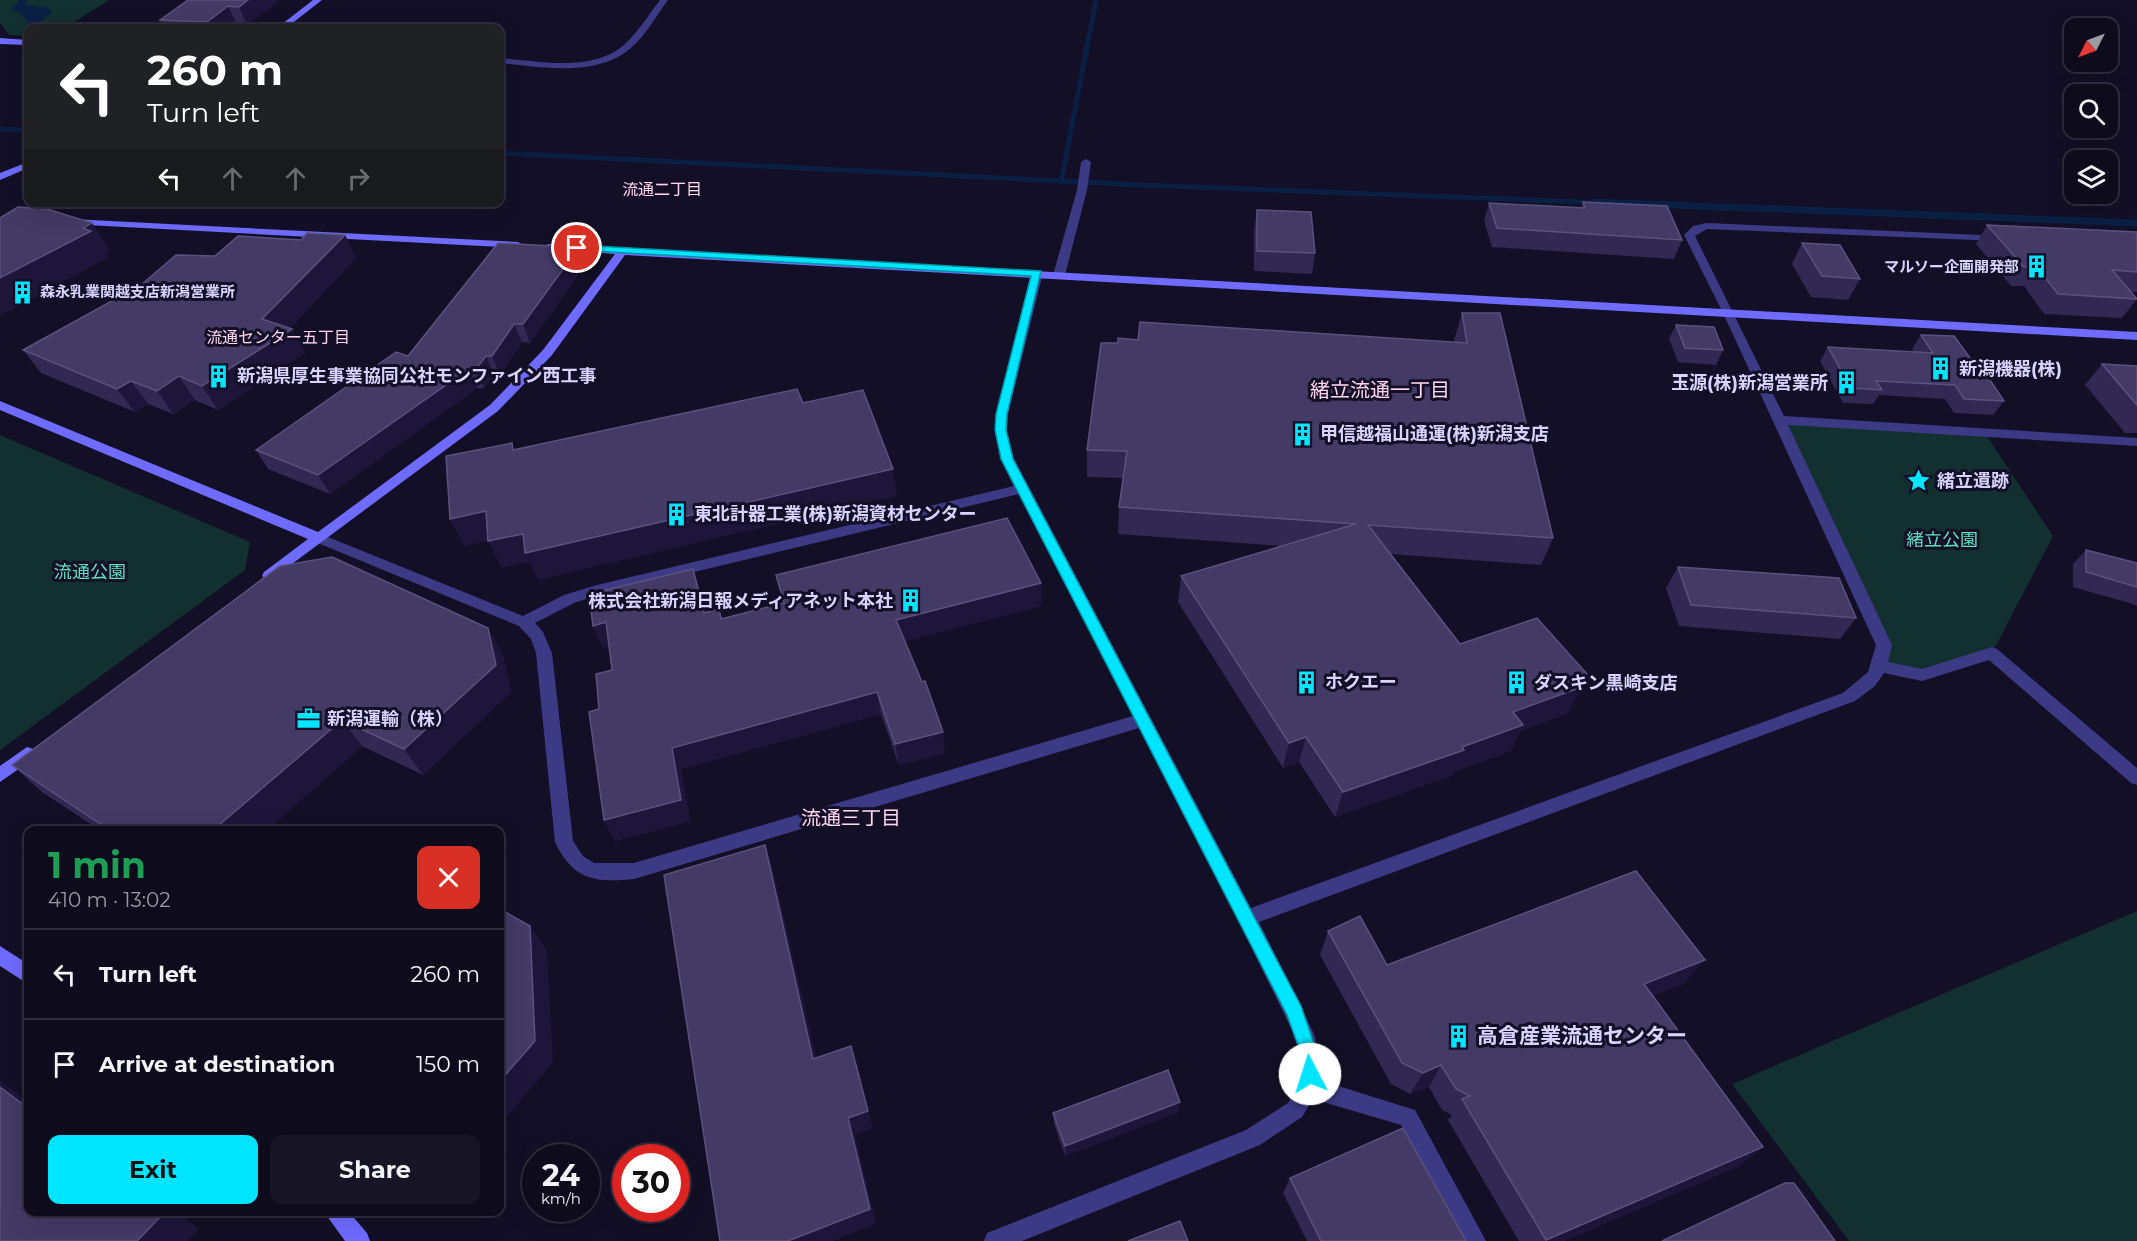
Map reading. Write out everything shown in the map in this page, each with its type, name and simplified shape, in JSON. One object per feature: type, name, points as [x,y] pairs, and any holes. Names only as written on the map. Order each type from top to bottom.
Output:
[{"type":"street","points":[[286,24],[318,0]]},
{"type":"street","points":[[504,61],[568,64],[605,59],[628,46],[664,0]]},
{"type":"street","points":[[0,41],[24,43]]},
{"type":"street","points":[[1059,275],[1082,190],[1085,164]]},
{"type":"street","points":[[0,177],[24,167]]},
{"type":"street","points":[[59,222],[623,250],[1730,315],[2137,336]]},
{"type":"street","points":[[1247,918],[1849,697],[1867,685],[1881,666],[1884,645],[1730,315],[1689,235],[1697,228],[2018,238]]},
{"type":"street","points":[[253,588],[494,408],[517,388],[573,324],[623,250]]},
{"type":"street","points":[[995,1241],[1253,1138],[1295,1110],[1308,1087],[1311,1061],[1304,1034],[1247,918],[1022,489],[1003,445],[1002,414],[1037,273]]},
{"type":"street","points":[[0,405],[524,622],[538,636],[544,653],[564,843],[572,859],[586,870],[607,874],[633,872],[1143,720]]},
{"type":"street","points":[[1778,420],[2137,442]]},
{"type":"street","points":[[524,622],[569,599],[597,590],[1022,489]]},
{"type":"street","points":[[1881,666],[1922,675],[1992,653],[2137,778]]},
{"type":"street","points":[[0,775],[38,747]]},
{"type":"street","points":[[0,955],[24,972]]},
{"type":"street","points":[[1308,1087],[1408,1117],[1475,1241]]},
{"type":"street","points":[[339,1216],[359,1241]]},
{"type":"green space","points":[[0,0],[109,0],[71,24],[24,24],[24,36],[9,35],[0,23]]},
{"type":"green space","name":"緒立公園","points":[[1782,420],[1985,433],[2053,536],[1992,653],[1922,675],[1881,666],[1884,645]]},
{"type":"green space","name":"流通公園","points":[[0,435],[250,542],[245,570],[0,750]]},
{"type":"green space","points":[[2137,911],[2137,1241],[1849,1241],[1732,1084]]},
{"type":"water","points":[[18,0],[27,0],[25,5],[45,7],[53,12],[41,21],[42,24],[30,24],[20,13],[11,9],[18,3]]},
{"type":"building","points":[[188,0],[248,0],[239,7],[228,6],[207,22],[160,20]]},
{"type":"building","points":[[1583,202],[1667,206],[1682,240],[1497,228],[1489,203],[1585,208]]},
{"type":"building","points":[[18,207],[47,209],[92,223],[83,228],[91,231],[0,278],[0,218]]},
{"type":"building","points":[[1257,210],[1311,212],[1315,253],[1257,251]]},
{"type":"building","points":[[1987,225],[2137,232],[2137,272],[2112,270],[2137,299],[2058,294],[2037,267],[2024,267]]},
{"type":"building","points":[[307,233],[345,235],[262,319],[292,329],[202,386],[179,376],[157,391],[131,381],[117,389],[23,350],[141,285],[176,255],[215,256],[238,236],[301,240]]},
{"type":"building","points":[[498,243],[568,247],[563,254],[574,254],[523,324],[514,324],[492,356],[486,356],[476,369],[469,369],[318,475],[256,450],[396,352],[408,356]]},
{"type":"building","points":[[1802,243],[1840,245],[1860,279],[1822,276]]},
{"type":"building","points":[[1462,313],[1500,313],[1553,538],[1368,525],[1460,644],[1537,618],[1587,674],[1573,677],[1582,687],[1513,712],[1523,725],[1462,747],[1464,750],[1343,792],[1306,737],[1289,743],[1181,576],[1356,524],[1119,507],[1127,451],[1087,450],[1101,343],[1118,343],[1118,338],[1138,340],[1140,322],[1467,343]]},
{"type":"building","points":[[1676,325],[1714,327],[1723,350],[1685,348]]},
{"type":"building","points":[[1921,335],[1954,336],[1981,373],[1986,374],[2004,401],[1964,399],[1955,385],[1876,381],[1882,390],[1851,388],[1828,347],[1933,353]]},
{"type":"building","points":[[2102,364],[2137,366],[2137,405]]},
{"type":"building","points":[[797,389],[803,403],[863,390],[893,469],[525,553],[523,534],[488,541],[486,511],[450,519],[446,456],[512,443],[513,450]]},
{"type":"building","points":[[1007,518],[1041,583],[896,620],[922,682],[925,681],[943,732],[895,744],[877,692],[672,748],[681,800],[604,820],[589,712],[599,709],[596,674],[612,670],[606,622],[593,626],[589,594],[693,569],[704,613],[719,609],[721,619],[784,603],[776,575]]},
{"type":"building","points":[[2086,550],[2137,563],[2137,587],[2086,572]]},
{"type":"building","name":"新潟運輸（株）","points":[[332,557],[488,628],[496,665],[404,749],[342,720],[218,826],[104,826],[12,765],[280,566]]},
{"type":"building","points":[[1678,567],[1839,578],[1856,618],[1691,605]]},
{"type":"building","points":[[765,845],[813,1059],[851,1046],[868,1111],[848,1118],[870,1209],[788,1241],[720,1241],[664,875]]},
{"type":"building","points":[[1636,871],[1705,960],[1644,984],[1763,1147],[1546,1240],[1462,1099],[1470,1096],[1456,1089],[1441,1065],[1423,1073],[1402,1063],[1328,931],[1360,916],[1387,965]]},
{"type":"building","points":[[504,911],[530,926],[535,1041],[504,1076]]},
{"type":"building","points":[[1168,1070],[1180,1102],[1065,1146],[1053,1113]]},
{"type":"building","points":[[0,1087],[24,1105],[24,1216],[161,1216],[137,1241],[0,1241]]},
{"type":"building","points":[[1403,1128],[1466,1241],[1321,1241],[1290,1178]]},
{"type":"building","points":[[1785,1183],[1794,1183],[1835,1241],[1662,1241]]},
{"type":"building","points":[[1180,1221],[1188,1241],[1128,1241]]},
{"type":"waterway","points":[[1061,181],[1096,0]]},
{"type":"waterway","points":[[0,129],[24,130]]},
{"type":"waterway","points":[[504,153],[1061,181]]},
{"type":"waterway","points":[[1061,181],[1633,204]]},
{"type":"waterway","points":[[1594,202],[2137,223]]},
{"type":"place","name":"マルソー企画開発部","points":[[2037,267]]},
{"type":"place","name":"森永乳業関越支店新潟営業所","points":[[22,292]]},
{"type":"place","name":"新潟機器(株)","points":[[1941,369]]},
{"type":"place","name":"新潟県厚生事業協同公社モンファイン西工事","points":[[219,376]]},
{"type":"place","name":"玉源(株)新潟営業所","points":[[1846,383]]},
{"type":"place","name":"甲信越福山通運(株)新潟支店","points":[[1302,434]]},
{"type":"place","name":"緒立遺跡","points":[[1919,481]]},
{"type":"place","name":"東北計器工業(株)新潟資材センター","points":[[676,514]]},
{"type":"place","name":"株式会社新潟日報メディアネット本社","points":[[911,601]]},
{"type":"place","name":"ホクエー","points":[[1307,682]]},
{"type":"place","name":"ダスキン黒崎支店","points":[[1516,683]]},
{"type":"place","name":"新潟運輸（株）","points":[[309,719]]},
{"type":"place","name":"高倉産業流通センター","points":[[1459,1036]]},
{"type":"district","name":"流通二丁目","points":[[662,189]]},
{"type":"district","name":"流通センター五丁目","points":[[278,337]]},
{"type":"district","name":"緒立流通一丁目","points":[[1380,390]]},
{"type":"district","name":"流通三丁目","points":[[851,818]]},
{"type":"route","points":[[577,248],[1037,273],[1002,414],[1001,430],[1007,459],[1294,1012],[1308,1048],[1311,1061],[1310,1074]]}]
